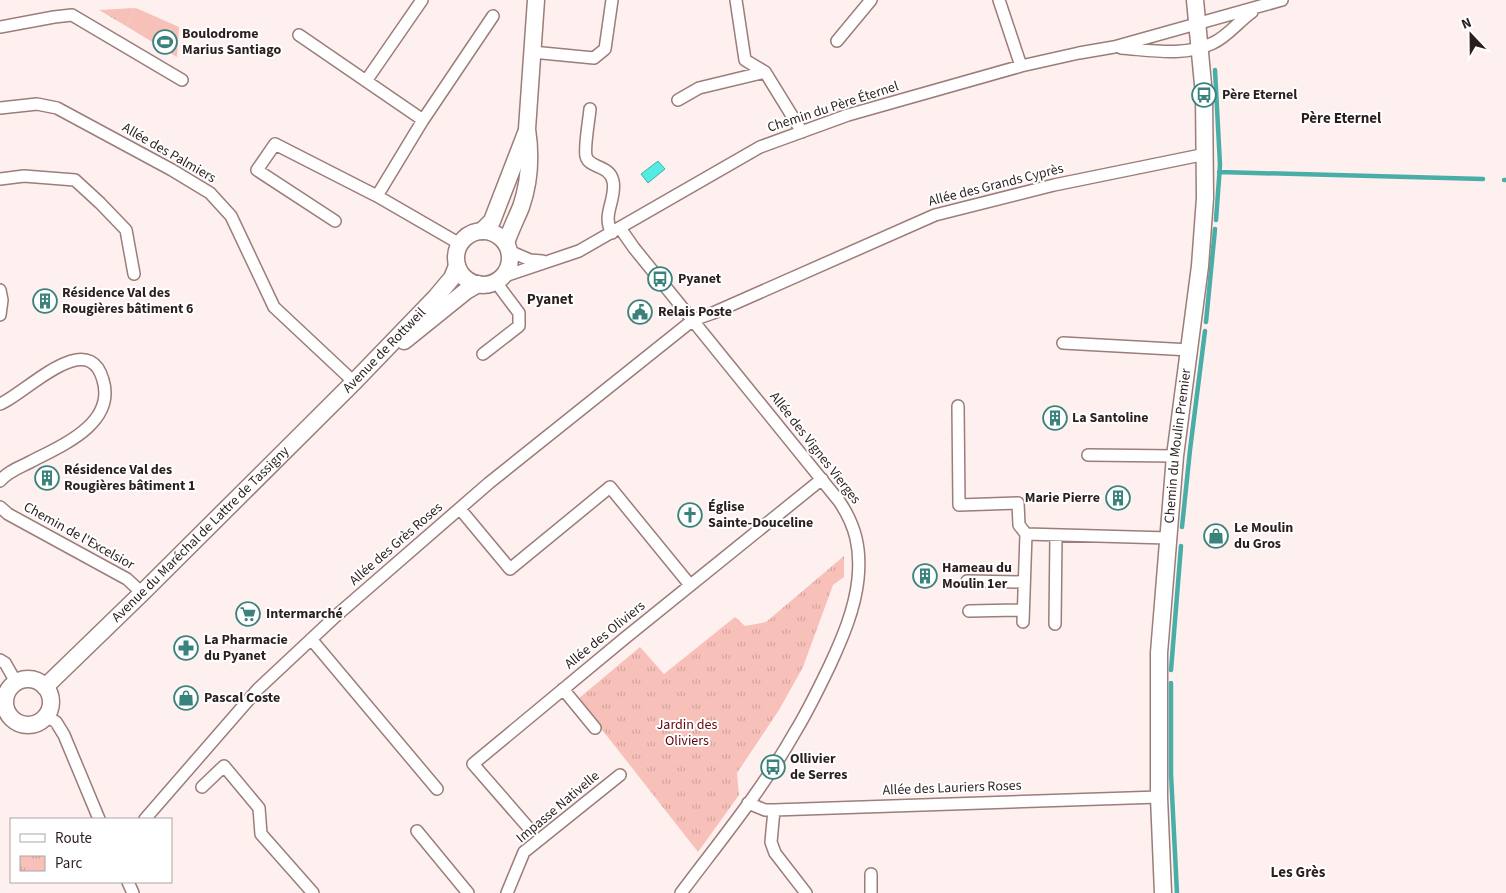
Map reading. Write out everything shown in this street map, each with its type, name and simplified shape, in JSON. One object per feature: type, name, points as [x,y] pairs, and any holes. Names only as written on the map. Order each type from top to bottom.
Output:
[{"type":"main road","points":[[508,247],[500,236],[492,232],[473,232],[465,237],[456,252],[457,266],[463,276],[470,282],[487,285],[500,279],[507,269],[510,260],[508,247],[530,168],[527,129],[536,0]]},
{"type":"main road","name":"Chemin du Moulin Premier","points":[[1163,893],[1159,796],[1158,669],[1175,456],[1204,234],[1206,154],[1204,95],[1195,0]]},
{"type":"main road","points":[[482,231],[492,221],[527,129]]},
{"type":"main road","name":"Avenue de Rottweil","points":[[354,382],[436,297],[452,278],[457,266]]},
{"type":"main road","name":"Avenue de Rottweil","points":[[354,382],[466,291],[478,284]]},
{"type":"main road","name":"Avenue du Maréchal de Lattre de Tassigny","points":[[45,687],[354,382]]},
{"type":"main road","points":[[31,679],[45,687],[50,701],[50,709],[46,716],[40,721],[26,725],[5,722],[5,700],[10,688],[16,682],[31,679]]},
{"type":"street","points":[[366,81],[422,0]]},
{"type":"street","points":[[532,52],[594,58],[605,49],[612,0]]},
{"type":"street","points":[[736,0],[745,60],[765,72],[802,132]]},
{"type":"street","points":[[837,41],[871,0]]},
{"type":"street","points":[[999,0],[1021,66]]},
{"type":"street","name":"Chemin du Père Éternel","points":[[500,279],[579,251],[760,147],[848,115],[1021,66],[1114,47],[1282,0]]},
{"type":"street","name":"Chemin du Père Éternel","points":[[1114,47],[1164,52],[1200,47],[1213,43],[1241,20],[1263,6]]},
{"type":"street","points":[[0,27],[72,15],[182,80]]},
{"type":"street","points":[[377,196],[423,120],[493,16]]},
{"type":"street","points":[[299,35],[423,120]]},
{"type":"street","points":[[678,100],[699,88],[765,72]]},
{"type":"street","name":"Allée des Palmiers","points":[[0,108],[37,104],[57,108],[163,165],[210,193],[231,216],[274,307],[354,382]]},
{"type":"street","points":[[590,109],[586,155],[590,162],[606,170],[614,182],[607,224],[616,231]]},
{"type":"street","points":[[335,221],[257,170],[275,144],[377,196],[460,244]]},
{"type":"street","name":"Allée des Grands Cyprès","points":[[693,320],[713,313],[935,215],[1054,185],[1206,154]]},
{"type":"street","points":[[0,179],[24,176],[75,180],[126,230],[134,274]]},
{"type":"street","name":"Allée des Vignes Vierges","points":[[616,231],[693,320],[822,479],[849,515],[855,529],[857,543],[858,580],[853,606],[842,639],[799,725],[748,803],[681,893]]},
{"type":"street","name":"Chemin du Père Éternel","points":[[508,247],[530,260],[554,260]]},
{"type":"street","points":[[483,354],[519,326],[519,313],[502,289],[500,279]]},
{"type":"street","points":[[0,290],[2,300],[0,315]]},
{"type":"street","name":"Allée des Grès Roses","points":[[146,818],[258,689],[337,615],[489,483],[693,320]]},
{"type":"street","points":[[1063,343],[1190,350]]},
{"type":"street","points":[[0,404],[60,365],[71,361],[84,360],[94,364],[100,372],[104,385],[105,394],[100,414],[91,426],[10,472],[0,481]]},
{"type":"street","points":[[958,406],[959,505],[1018,503],[1019,525],[1026,534],[1023,622]]},
{"type":"street","points":[[1088,455],[1175,456]]},
{"type":"street","name":"Allée des Oliviers","points":[[527,826],[473,764],[822,479]]},
{"type":"street","points":[[460,509],[510,569],[610,487],[690,585]]},
{"type":"street","name":"Chemin de l'Excelsior","points":[[3,514],[127,579],[142,593]]},
{"type":"street","points":[[1026,534],[1168,538]]},
{"type":"street","points":[[1055,624],[1056,535]]},
{"type":"street","points":[[967,580],[1024,582]]},
{"type":"street","points":[[969,610],[1023,610]]},
{"type":"street","points":[[311,639],[437,789]]},
{"type":"street","points":[[0,660],[6,663],[16,682]]},
{"type":"street","points":[[563,689],[594,728]]},
{"type":"street","points":[[46,716],[56,722],[64,735],[99,818]]},
{"type":"street","points":[[202,787],[224,766],[259,808],[261,834],[313,893]]},
{"type":"street","name":"Impasse Nativelle","points":[[507,893],[524,852],[620,775]]},
{"type":"street","name":"Allée des Lauriers Roses","points":[[748,803],[764,810],[774,810],[1159,796]]},
{"type":"street","points":[[774,810],[771,842],[776,855],[806,893]]},
{"type":"street","points":[[417,831],[468,893]]},
{"type":"street","points":[[871,874],[871,893]]},
{"type":"green space","points":[[136,8],[126,26],[99,10]]},
{"type":"green space","name":"Boulodrome Marius Santiago","points":[[136,8],[179,27],[177,57],[126,26]]},
{"type":"green space","name":"Jardin des Oliviers","points":[[844,556],[844,577],[833,585],[803,667],[779,710],[737,773],[739,795],[698,852],[578,699],[640,647],[664,674],[735,617],[745,626],[766,622]]},
{"type":"water","points":[[658,161],[665,169],[648,183],[641,174]]},
{"type":"waterway","points":[[1215,70],[1220,165],[1216,220]]},
{"type":"waterway","points":[[1219,172],[1483,179]]},
{"type":"waterway","points":[[1206,322],[1215,229]]},
{"type":"waterway","points":[[1182,527],[1205,331]]},
{"type":"waterway","points":[[1171,670],[1181,546]]},
{"type":"waterway","points":[[1171,683],[1171,774],[1177,893]]},
{"type":"place","name":"Boulodrome Marius Santiago","points":[[165,42]]},
{"type":"place","name":"Père Eternel","points":[[1204,95]]},
{"type":"place","name":"Pyanet","points":[[660,279]]},
{"type":"place","name":"Résidence Val des Rougières bâtiment 6","points":[[45,301]]},
{"type":"place","name":"Relais Poste","points":[[640,312]]},
{"type":"place","name":"La Santoline","points":[[1055,418]]},
{"type":"place","name":"Résidence Val des Rougières bâtiment 1","points":[[47,478]]},
{"type":"place","name":"Marie Pierre","points":[[1118,498]]},
{"type":"place","name":"Église Sainte-Douceline","points":[[690,515]]},
{"type":"place","name":"Le Moulin du Gros","points":[[1216,536]]},
{"type":"place","name":"Hameau du Moulin 1er","points":[[925,576]]},
{"type":"place","name":"Intermarché","points":[[248,614]]},
{"type":"place","name":"La Pharmacie du Pyanet","points":[[186,648]]},
{"type":"place","name":"Pascal Coste","points":[[186,698]]},
{"type":"place","name":"Ollivier de Serres","points":[[773,767]]},
{"type":"district","name":"Père Eternel","points":[[1341,118]]},
{"type":"district","name":"Pyanet","points":[[550,299]]},
{"type":"district","name":"Les Grès","points":[[1298,872]]}]
